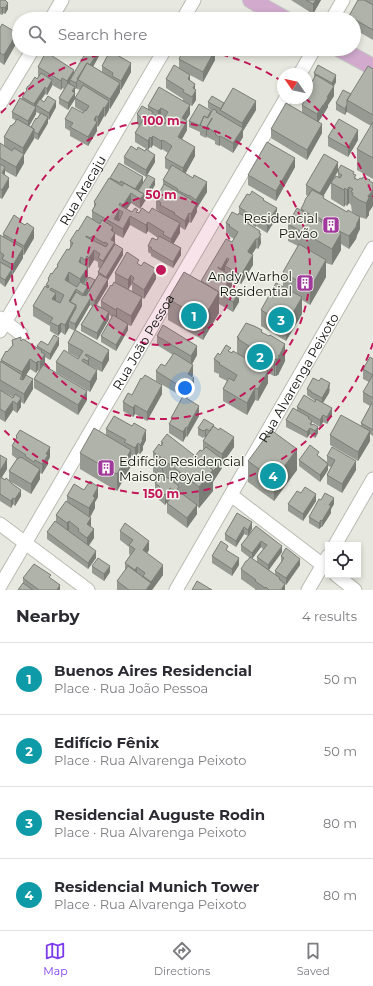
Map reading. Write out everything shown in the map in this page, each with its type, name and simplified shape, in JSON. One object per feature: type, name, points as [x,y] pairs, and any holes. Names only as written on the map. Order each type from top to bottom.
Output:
[{"type":"main road","points":[[251,0],[272,12]]},
{"type":"main road","points":[[353,56],[373,67]]},
{"type":"street","points":[[55,12],[62,0]]},
{"type":"street","points":[[187,12],[194,0]]},
{"type":"street","points":[[336,12],[343,0]]},
{"type":"street","points":[[0,104],[29,56]]},
{"type":"street","name":"Rua Aracaju","points":[[2,324],[161,56]]},
{"type":"street","points":[[303,68],[310,56]]},
{"type":"street","name":"Rua João Pessoa","points":[[0,586],[282,104]]},
{"type":"street","name":"Rua Alvarenga Peixoto","points":[[176,590],[373,248]]},
{"type":"street","points":[[2,324],[21,334]]},
{"type":"street","points":[[336,542],[373,479]]},
{"type":"street","points":[[231,495],[325,563]]},
{"type":"street","points":[[0,524],[88,590]]},
{"type":"street","points":[[308,590],[325,565]]},
{"type":"street","points":[[340,578],[355,590]]},
{"type":"building","points":[[0,0],[5,0],[8,3],[5,8],[0,7]]},
{"type":"building","points":[[306,0],[316,0],[313,4]]},
{"type":"building","points":[[358,0],[364,0],[373,5],[373,30],[361,23],[361,12],[351,12]]},
{"type":"building","points":[[2,24],[12,30],[12,41],[4,55],[0,53],[0,28]]},
{"type":"building","points":[[44,56],[52,56],[74,70],[67,81],[62,78],[61,81],[38,67]]},
{"type":"building","points":[[84,56],[96,56],[90,65],[87,63],[76,83],[70,80]]},
{"type":"building","points":[[107,56],[119,56],[131,63],[121,81],[112,76],[113,73],[102,66]]},
{"type":"building","points":[[180,56],[212,56],[203,72],[179,59]]},
{"type":"building","points":[[87,63],[120,83],[110,99],[77,79]]},
{"type":"building","points":[[174,65],[190,75],[188,79],[195,84],[193,88],[196,90],[192,97],[183,92],[184,90],[166,79]]},
{"type":"building","points":[[318,65],[336,75],[332,83],[314,73]]},
{"type":"building","points":[[368,66],[373,69],[373,115],[347,100]]},
{"type":"building","points":[[41,73],[52,80],[47,89],[45,87],[34,104],[22,97],[35,77],[37,79]]},
{"type":"building","points":[[316,75],[334,86],[317,114],[302,105],[313,104],[313,80]]},
{"type":"building","points":[[68,83],[75,87],[72,91],[75,93],[68,103],[59,98]]},
{"type":"building","points":[[83,85],[109,101],[98,117],[96,116],[94,120],[97,122],[88,137],[70,127],[73,123],[65,119],[72,107],[83,113],[89,106],[75,98]]},
{"type":"building","points":[[159,87],[190,105],[182,118],[187,121],[178,137],[195,147],[183,168],[165,158],[172,146],[153,136],[151,138],[150,137],[148,141],[135,133],[143,120],[137,114],[142,106],[153,112],[151,115],[165,124],[167,120],[164,118],[168,112],[161,108],[158,111],[148,106]]},
{"type":"building","points":[[233,88],[256,101],[242,123],[220,110]]},
{"type":"building","points":[[343,90],[351,94],[347,100],[345,109],[336,103]]},
{"type":"building","points":[[48,96],[56,101],[49,113],[36,105],[40,99],[44,102]]},
{"type":"building","points":[[212,96],[224,103],[221,109],[208,102]]},
{"type":"building","points":[[20,98],[36,107],[28,121],[12,112]]},
{"type":"building","points":[[199,104],[211,111],[207,118],[204,116],[200,125],[201,126],[189,121]]},
{"type":"building","points":[[285,104],[322,124],[307,150],[271,129]]},
{"type":"building","points":[[213,109],[243,128],[233,143],[220,136],[219,137],[207,127],[212,118],[206,128],[200,125],[204,116],[208,118]]},
{"type":"building","points":[[41,113],[48,117],[38,134],[34,132],[34,129],[31,127]]},
{"type":"building","points":[[17,119],[34,129],[23,148],[4,137],[11,125],[12,126]]},
{"type":"building","points":[[339,119],[358,130],[348,148],[328,137]]},
{"type":"building","points":[[373,122],[373,158],[357,149]]},
{"type":"building","points":[[267,142],[295,158],[276,191],[248,175]]},
{"type":"building","points":[[0,143],[12,151],[14,148],[24,154],[16,167],[0,158]]},
{"type":"building","points":[[131,146],[137,150],[138,147],[145,151],[146,149],[155,155],[146,170],[124,157]]},
{"type":"building","points":[[324,154],[338,162],[320,193],[306,185]]},
{"type":"building","points":[[119,163],[143,177],[135,189],[121,181],[120,183],[110,178]]},
{"type":"building","points":[[0,164],[5,167],[2,173],[9,178],[2,190],[0,189]]},
{"type":"building","points":[[172,165],[193,178],[194,175],[207,182],[196,200],[177,190],[178,189],[163,180]]},
{"type":"building","points":[[341,165],[354,172],[353,174],[356,175],[354,178],[358,180],[360,178],[362,179],[363,177],[373,183],[373,190],[368,196],[369,198],[366,203],[352,195],[353,193],[351,192],[353,189],[349,187],[347,190],[345,188],[344,190],[331,183],[336,176],[340,178],[342,175],[338,173]]},
{"type":"building","points":[[148,175],[155,179],[144,197],[144,194],[138,191]]},
{"type":"building","points":[[109,178],[122,186],[124,183],[144,194],[140,199],[131,193],[123,205],[120,203],[119,205],[132,212],[135,208],[138,210],[136,212],[139,213],[142,208],[149,213],[152,208],[180,223],[171,239],[163,234],[164,232],[148,222],[146,225],[130,216],[123,229],[92,211],[96,204],[94,202]],"holes":[[[119,210],[123,212],[119,221],[114,219]]]},
{"type":"building","points":[[164,184],[197,203],[185,221],[174,214],[175,213],[160,205],[161,203],[156,199]]},
{"type":"building","points":[[312,190],[324,196],[323,198],[347,212],[348,210],[360,217],[356,227],[349,236],[301,209]]},
{"type":"building","points":[[252,191],[264,199],[263,200],[277,208],[267,223],[256,216],[255,218],[239,207],[247,194],[250,195]]},
{"type":"building","points":[[297,208],[341,233],[332,249],[288,224]]},
{"type":"building","points":[[232,212],[238,215],[239,213],[249,219],[247,223],[260,231],[259,233],[261,234],[248,251],[253,255],[241,275],[225,266],[229,259],[227,258],[221,269],[218,267],[218,268],[232,276],[226,285],[239,293],[233,302],[201,281],[226,239],[232,242],[238,232],[226,223]]},
{"type":"building","points":[[14,215],[21,220],[20,222],[25,225],[27,223],[34,228],[24,246],[3,234]]},
{"type":"building","points":[[87,216],[100,224],[102,220],[113,227],[111,230],[115,233],[111,240],[115,242],[103,261],[98,258],[100,254],[94,250],[89,258],[87,256],[85,260],[81,257],[79,262],[88,267],[80,279],[69,272],[65,280],[77,287],[80,282],[88,286],[83,294],[76,289],[69,301],[76,305],[65,325],[61,323],[58,326],[50,322],[53,318],[33,306],[45,286],[48,288],[49,286],[46,285],[51,273],[52,274],[57,268],[57,265],[67,249],[69,250],[73,243],[70,241],[77,230],[78,231]],"holes":[[[86,236],[91,238],[92,236],[108,244],[106,247]],[[51,288],[64,295],[60,303],[52,299],[56,293],[50,290]]]},
{"type":"building","points":[[0,235],[23,248],[13,265],[2,259],[4,255],[0,252]]},
{"type":"building","points":[[159,236],[181,248],[173,262],[148,246],[152,238],[157,240]]},
{"type":"building","points":[[115,244],[123,249],[106,277],[98,272]]},
{"type":"building","points":[[299,244],[326,260],[310,288],[283,272]]},
{"type":"building","points":[[127,252],[139,260],[137,263],[141,266],[144,262],[156,269],[144,290],[132,282],[134,278],[131,275],[128,280],[115,273]]},
{"type":"building","points":[[0,262],[12,269],[5,280],[0,277]]},
{"type":"building","points":[[184,272],[219,292],[203,319],[168,299]]},
{"type":"building","points":[[99,274],[108,279],[95,301],[90,299],[75,324],[69,321],[76,308],[76,305],[70,302],[76,292],[86,296]]},
{"type":"building","points":[[89,277],[95,280],[88,292],[88,286],[84,284]]},
{"type":"building","points":[[114,282],[142,297],[131,316],[117,308],[116,310],[101,301]]},
{"type":"building","points":[[276,283],[302,297],[286,325],[261,310]]},
{"type":"building","points":[[94,304],[109,312],[97,333],[81,325]]},
{"type":"building","points":[[113,315],[128,324],[116,345],[101,336]]},
{"type":"building","points":[[246,323],[262,330],[261,332],[269,336],[270,335],[285,344],[276,360],[238,339],[239,338],[237,337]]},
{"type":"building","points":[[163,325],[197,346],[191,356],[157,336]]},
{"type":"building","points":[[75,330],[109,350],[102,363],[86,354],[85,355],[89,358],[88,361],[83,359],[82,361],[97,370],[90,382],[56,362],[64,350],[78,359],[83,351],[68,343]]},
{"type":"building","points":[[54,335],[59,338],[50,354],[37,346],[41,341],[48,345]]},
{"type":"building","points":[[21,337],[21,341],[23,339],[45,354],[40,362],[38,361],[36,363],[30,359],[22,372],[1,360],[6,351],[7,352],[13,345],[12,340]]},
{"type":"building","points":[[226,345],[231,348],[228,351],[232,353],[233,351],[268,371],[258,389],[255,388],[247,403],[223,389],[229,378],[234,381],[237,375],[219,364],[220,363],[214,359],[218,353],[220,355]]},
{"type":"building","points":[[174,353],[193,365],[188,374],[194,378],[186,390],[156,371],[161,364],[165,366]]},
{"type":"building","points":[[370,357],[373,359],[373,375],[363,369]]},
{"type":"building","points":[[0,361],[22,375],[20,379],[23,380],[26,375],[33,379],[24,394],[0,380]]},
{"type":"building","points":[[43,365],[87,391],[78,405],[34,379]]},
{"type":"building","points":[[145,375],[162,385],[147,412],[135,405],[133,408],[123,402],[128,393],[132,395],[141,378],[142,379]]},
{"type":"building","points":[[373,375],[373,398],[363,392]]},
{"type":"building","points":[[313,378],[319,381],[321,378],[330,383],[322,398],[307,389]]},
{"type":"building","points":[[0,390],[13,398],[15,394],[21,398],[17,404],[13,401],[5,412],[0,409]]},
{"type":"building","points":[[304,395],[315,402],[316,399],[332,408],[327,417],[323,415],[320,420],[297,407]]},
{"type":"building","points":[[183,396],[199,406],[187,428],[186,427],[183,432],[169,424]]},
{"type":"building","points":[[372,403],[373,404],[373,430],[361,423]]},
{"type":"building","points":[[293,408],[309,417],[308,418],[312,421],[310,424],[318,427],[315,431],[310,428],[307,432],[286,420]]},
{"type":"building","points":[[341,415],[370,431],[358,452],[330,435]]},
{"type":"building","points":[[114,416],[132,426],[134,423],[146,430],[140,445],[138,443],[135,448],[124,442],[126,440],[106,429]]},
{"type":"building","points":[[204,419],[214,425],[210,431],[206,429],[203,431],[198,428]]},
{"type":"building","points":[[213,426],[219,430],[220,428],[234,437],[222,454],[203,441]]},
{"type":"building","points":[[94,428],[131,450],[117,474],[80,453]]},
{"type":"building","points":[[20,430],[50,447],[46,454],[48,455],[42,464],[35,460],[34,462],[12,446]]},
{"type":"building","points":[[271,430],[297,449],[274,480],[248,461]]},
{"type":"building","points":[[167,434],[213,470],[199,487],[164,460],[166,459],[153,452],[159,444],[161,446],[163,443],[161,442]]},
{"type":"building","points":[[310,445],[319,452],[317,455],[328,464],[320,475],[299,460]]},
{"type":"building","points":[[206,447],[222,459],[213,472],[213,470],[195,456],[200,450],[202,451]]},
{"type":"building","points":[[332,447],[356,461],[342,484],[327,475],[335,460],[327,456]]},
{"type":"building","points":[[0,455],[7,459],[0,471]]},
{"type":"building","points":[[19,457],[40,469],[31,484],[9,471]]},
{"type":"building","points":[[162,474],[179,486],[177,490],[197,505],[187,518],[167,503],[175,492],[170,488],[165,495],[158,490],[160,487],[155,483]]},
{"type":"building","points":[[0,477],[5,480],[6,478],[21,490],[15,499],[13,498],[11,501],[0,494]]},
{"type":"building","points":[[90,481],[98,487],[93,496],[95,498],[89,508],[67,496],[74,484],[84,490]]},
{"type":"building","points":[[305,487],[316,494],[303,514],[288,504],[297,491],[301,493]]},
{"type":"building","points":[[325,493],[334,498],[322,521],[321,520],[319,523],[309,517],[319,499],[321,500]]},
{"type":"building","points":[[66,501],[91,518],[87,524],[94,529],[87,538],[69,521],[67,523],[56,515]]},
{"type":"building","points":[[237,513],[252,522],[248,530],[244,527],[236,541],[225,534]]},
{"type":"building","points":[[55,521],[96,551],[88,563],[47,532]]},
{"type":"building","points":[[125,523],[149,541],[143,550],[163,565],[151,582],[143,576],[145,573],[137,567],[135,570],[125,563],[135,549],[129,545],[133,540],[120,531]]},
{"type":"building","points":[[256,526],[282,546],[268,565],[257,557],[267,545],[261,541],[252,553],[241,545]]},
{"type":"building","points":[[221,541],[228,546],[226,550],[239,558],[232,569],[212,556]]},
{"type":"building","points":[[286,548],[300,559],[286,578],[275,571],[284,558],[281,556]]},
{"type":"building","points":[[250,557],[280,578],[279,579],[285,584],[281,590],[269,590],[266,587],[265,588],[241,569]]},
{"type":"building","points":[[98,558],[110,566],[104,574],[92,566]]},
{"type":"building","points":[[34,564],[51,575],[49,577],[60,585],[57,590],[39,590],[23,578]]},
{"type":"building","points":[[128,566],[151,583],[146,590],[129,590],[117,581]]},
{"type":"building","points":[[197,581],[212,590],[192,590]]},
{"type":"building","points":[[23,583],[33,590],[18,590]]},
{"type":"place","name":"Residencial Pavão","points":[[331,225]]},
{"type":"place","name":"Andy Warhol Residential","points":[[305,283]]},
{"type":"place","name":"Buenos Aires Residencial","points":[[194,316]]},
{"type":"place","name":"Residencial Auguste Rodin","points":[[281,320]]},
{"type":"place","name":"Edifício Fênix","points":[[260,357]]},
{"type":"place","name":"Edifício Residencial Maison Royale","points":[[106,468]]},
{"type":"place","name":"Residencial Munich Tower","points":[[273,476]]}]
